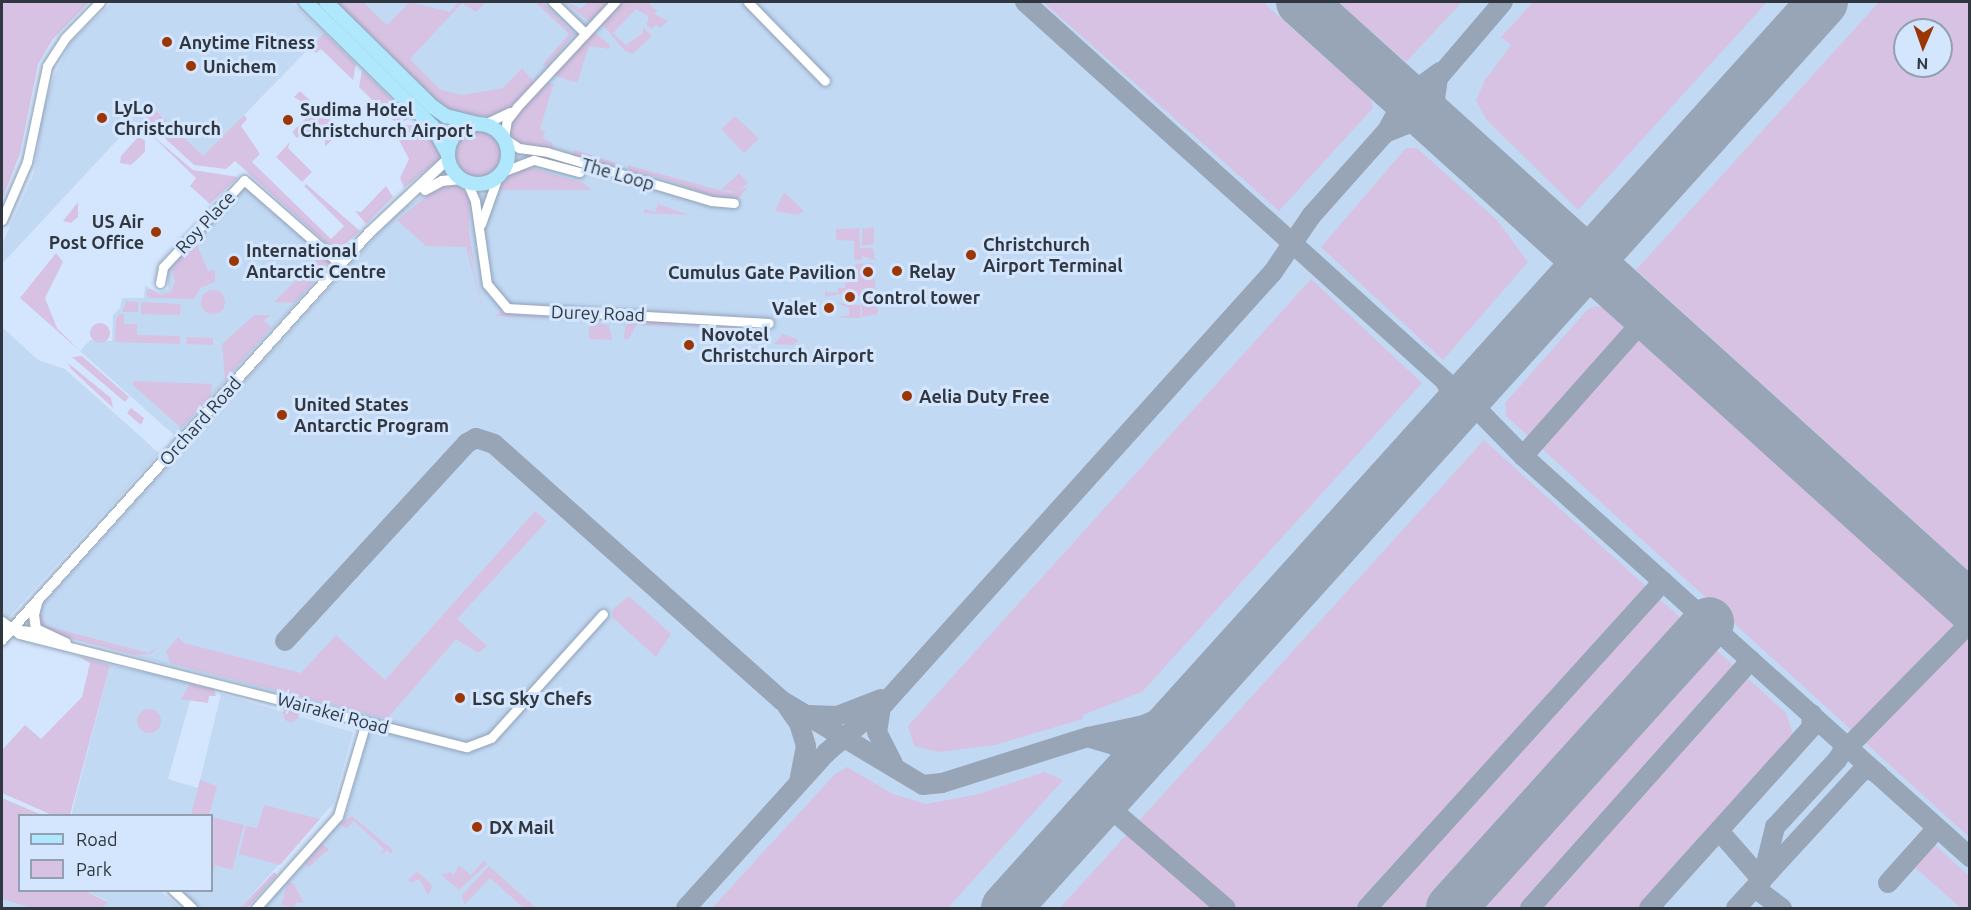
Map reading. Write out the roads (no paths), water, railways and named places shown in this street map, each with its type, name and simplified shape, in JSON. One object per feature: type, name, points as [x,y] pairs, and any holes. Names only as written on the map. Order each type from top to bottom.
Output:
[{"type":"main road","points":[[306,2],[433,127],[448,157],[464,180],[484,183],[500,174],[507,158],[504,138],[480,124],[447,116],[433,107],[326,2]]},
{"type":"main road","points":[[448,157],[457,133],[480,124]]},
{"type":"street","points":[[2,219],[27,162],[41,79],[52,55],[100,2]]},
{"type":"street","points":[[553,2],[585,33]]},
{"type":"street","points":[[480,124],[502,118],[517,106],[615,2]]},
{"type":"street","points":[[748,2],[825,81]]},
{"type":"street","points":[[504,138],[506,122],[517,106]]},
{"type":"street","name":"The Loop","points":[[504,138],[519,148],[547,152],[711,201],[734,203]]},
{"type":"street","name":"Orchard Road","points":[[2,640],[7,628],[38,600],[341,265],[448,157]]},
{"type":"street","name":"The Loop","points":[[500,174],[534,160],[579,172]]},
{"type":"street","name":"Durey Road","points":[[479,235],[500,174]]},
{"type":"street","name":"Roy Place","points":[[160,283],[163,267],[243,180],[341,265]]},
{"type":"street","name":"Orchard Road","points":[[401,203],[438,182],[464,180]]},
{"type":"street","name":"Durey Road","points":[[464,180],[475,201],[489,288],[502,305],[512,310],[769,323]]},
{"type":"street","points":[[38,600],[33,622],[39,632]]},
{"type":"street","name":"Wairakei Road","points":[[2,621],[7,628],[19,634],[66,643],[461,747],[480,745],[491,738],[603,614]]},
{"type":"street","points":[[7,628],[39,632],[66,643]]},
{"type":"street","points":[[256,909],[338,816],[366,722]]},
{"type":"street","points":[[174,892],[192,909]]},
{"type":"place","name":"Anytime Fitness","points":[[167,42]]},
{"type":"place","name":"Unichem","points":[[191,66]]},
{"type":"place","name":"LyLo Christchurch","points":[[102,118]]},
{"type":"place","name":"Sudima Hotel Christchurch Airport","points":[[288,120]]},
{"type":"place","name":"US Air Post Office","points":[[156,232]]},
{"type":"place","name":"Christchurch Airport Terminal","points":[[971,255]]},
{"type":"place","name":"International Antarctic Centre","points":[[234,261]]},
{"type":"place","name":"Relay","points":[[897,271]]},
{"type":"place","name":"Cumulus Gate Pavilion","points":[[868,272]]},
{"type":"place","name":"Control tower","points":[[850,297]]},
{"type":"place","name":"Valet","points":[[829,308]]},
{"type":"place","name":"Novotel Christchurch Airport","points":[[689,345]]},
{"type":"place","name":"Aelia Duty Free","points":[[907,396]]},
{"type":"place","name":"United States Antarctic Program","points":[[282,415]]},
{"type":"place","name":"LSG Sky Chefs","points":[[460,698]]},
{"type":"place","name":"DX Mail","points":[[477,827]]}]
